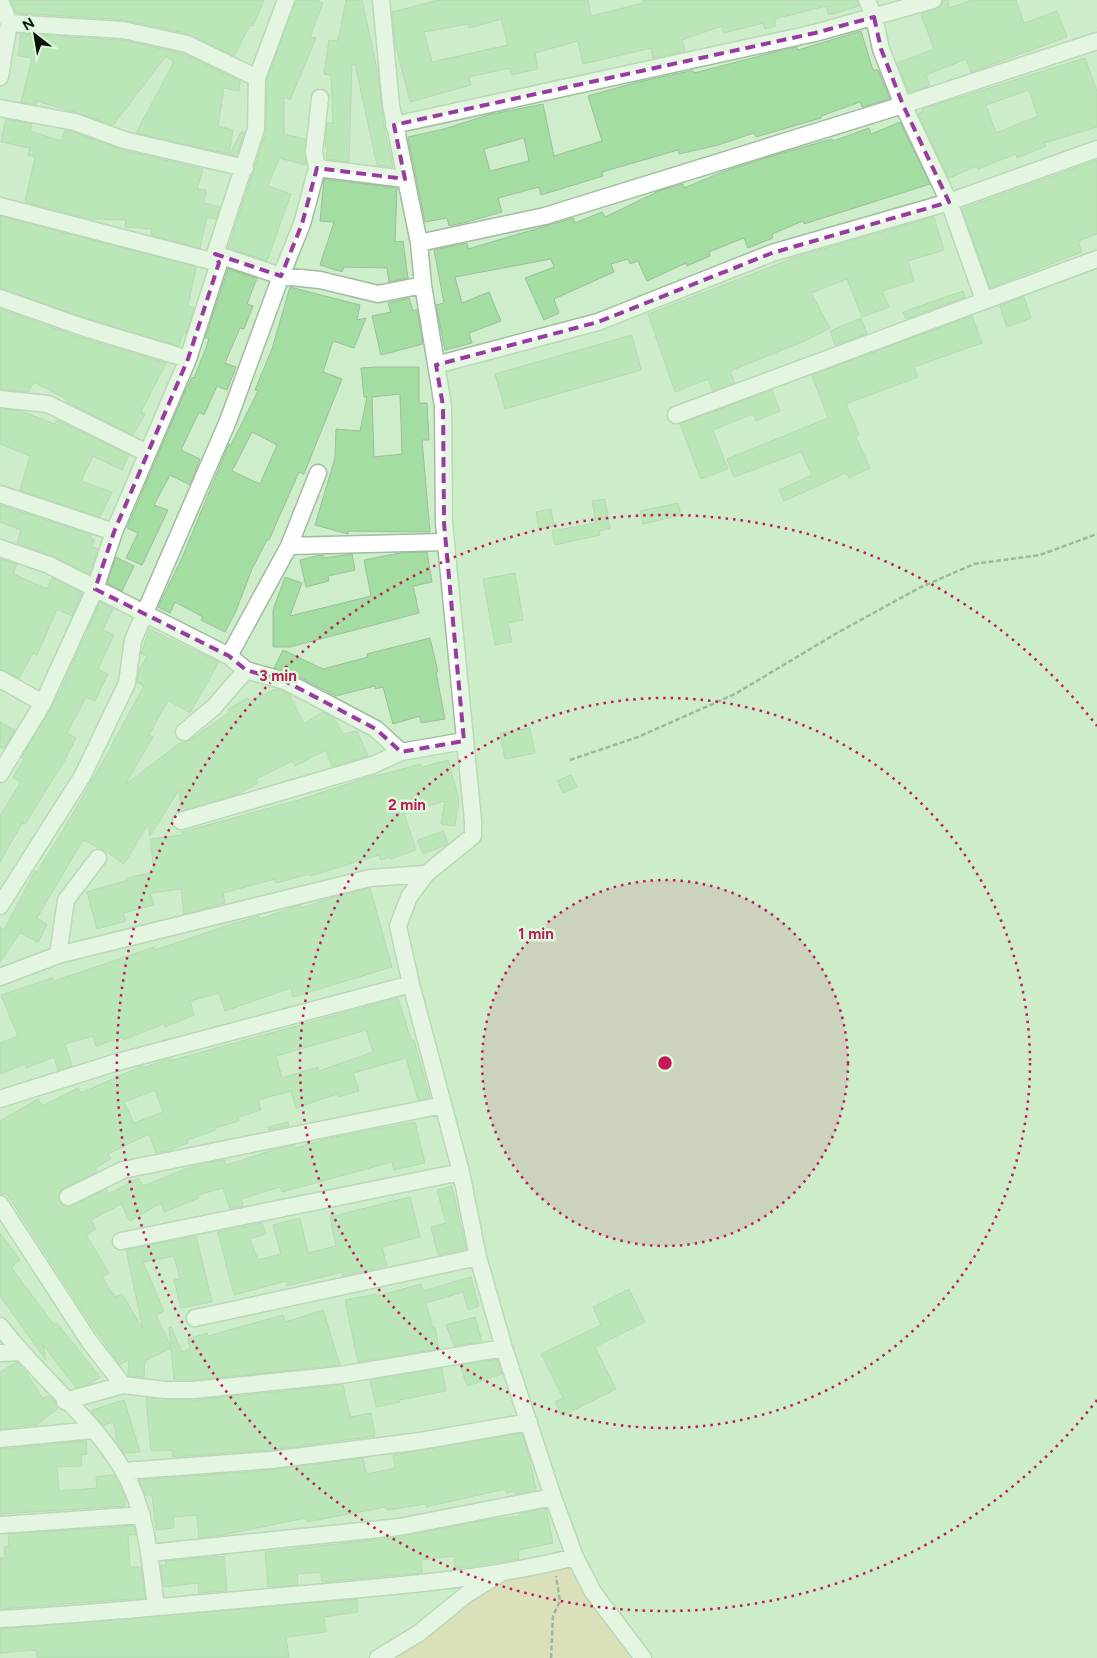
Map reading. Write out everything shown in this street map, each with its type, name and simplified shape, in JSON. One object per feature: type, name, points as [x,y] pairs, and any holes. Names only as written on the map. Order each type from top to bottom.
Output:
[{"type":"street","points":[[0,0],[9,23],[0,77]]},
{"type":"street","points":[[0,774],[43,703],[96,589],[114,532],[188,359],[256,129],[257,78],[286,0]]},
{"type":"street","points":[[381,0],[380,16],[394,125],[419,243],[423,285],[443,406],[446,542],[473,821],[473,836],[426,874],[409,897],[398,926],[411,984],[461,1172],[478,1257],[504,1348],[553,1497],[575,1557],[593,1592],[643,1658]]},
{"type":"street","points":[[867,0],[874,17],[881,49],[902,106],[949,202],[984,300]]},
{"type":"street","points":[[394,125],[815,33],[933,0]]},
{"type":"street","points":[[9,23],[123,30],[187,44],[257,78]]},
{"type":"street","points":[[419,243],[545,216],[902,106],[1097,41]]},
{"type":"street","points":[[0,906],[83,775],[115,712],[127,683],[133,640],[146,615],[228,421],[302,224],[317,168],[314,152],[320,98]]},
{"type":"street","points":[[0,108],[76,122],[124,140],[244,168]]},
{"type":"street","points":[[436,365],[598,322],[772,253],[949,202],[1097,149]]},
{"type":"street","points":[[317,168],[405,179]]},
{"type":"street","points":[[0,206],[281,276],[320,280],[378,294],[423,285]]},
{"type":"street","points":[[676,415],[1097,259]]},
{"type":"street","points":[[0,298],[82,327],[188,359]]},
{"type":"street","points":[[0,399],[48,404],[147,453]]},
{"type":"street","points":[[229,656],[289,546],[318,473]]},
{"type":"street","points":[[0,494],[114,532]]},
{"type":"street","points":[[289,546],[446,542]]},
{"type":"street","points":[[0,548],[48,565],[229,656],[246,670],[285,682],[376,729],[401,752]]},
{"type":"street","points":[[184,732],[214,707],[246,670]]},
{"type":"street","points":[[0,679],[43,703]]},
{"type":"street","points":[[181,821],[373,765],[401,752],[464,741]]},
{"type":"street","points":[[58,956],[66,900],[98,858]]},
{"type":"street","points":[[0,977],[58,956],[370,878],[426,874]]},
{"type":"street","points":[[0,1099],[114,1063],[411,984]]},
{"type":"street","points":[[68,1197],[123,1170],[442,1105]]},
{"type":"street","points":[[120,1241],[461,1172]]},
{"type":"street","points":[[0,1204],[90,1341],[123,1385]]},
{"type":"street","points":[[195,1318],[478,1257]]},
{"type":"street","points":[[0,1326],[20,1352],[93,1430],[124,1471],[142,1515],[156,1607]]},
{"type":"street","points":[[66,1400],[123,1385],[165,1390],[213,1388],[341,1375],[504,1348]]},
{"type":"street","points":[[0,1353],[20,1352]]},
{"type":"street","points":[[124,1471],[271,1460],[420,1441],[529,1422]]},
{"type":"street","points":[[0,1439],[93,1430]]},
{"type":"street","points":[[149,1553],[399,1527],[553,1497]]},
{"type":"street","points":[[0,1525],[142,1515]]},
{"type":"street","points":[[0,1619],[72,1615],[350,1590],[502,1573],[575,1557]]},
{"type":"street","points":[[378,1658],[420,1633],[468,1594],[502,1573]]},
{"type":"path","points":[[570,760],[638,737],[736,694],[837,633],[919,588],[974,564],[1040,555],[1097,534]]},
{"type":"path","points":[[551,1658],[553,1616],[560,1601],[554,1562]]},
{"type":"highlighted area","points":[[874,17],[881,49],[903,105],[949,202],[772,253],[598,322],[436,365],[443,406],[444,523],[464,741],[401,752],[376,729],[285,681],[246,670],[229,656],[95,589],[114,532],[188,359],[219,263],[215,254],[281,276],[302,224],[317,168],[405,179],[394,125],[815,33]]},
{"type":"shaded area","points":[[575,1557],[643,1658],[378,1658],[502,1573]]},
{"type":"building","points":[[11,0],[264,0],[253,26],[250,25],[234,56],[189,34],[125,20],[16,13]]},
{"type":"building","points":[[296,0],[316,0],[323,3],[310,37],[316,38],[290,100],[284,97],[284,134],[305,139],[306,165],[279,158],[268,186],[291,194],[267,261],[228,248],[266,132],[267,80]]},
{"type":"building","points":[[346,0],[362,0],[378,74],[384,127],[393,167],[377,165],[355,64],[352,65],[349,162],[326,159],[328,144],[326,144],[325,148],[327,123],[333,123],[331,75],[324,74],[329,40],[338,41]]},
{"type":"building","points":[[438,0],[588,0],[591,16],[643,3],[643,0],[857,0],[859,6],[829,15],[826,6],[774,19],[776,26],[765,29],[763,23],[724,33],[722,26],[682,40],[685,51],[653,58],[651,48],[583,64],[578,41],[535,53],[538,69],[511,75],[510,68],[469,77],[471,85],[410,102],[396,47],[392,12]],"holes":[[[501,19],[508,45],[432,62],[424,32],[468,24],[469,28]]]},
{"type":"building","points":[[943,0],[948,0],[949,8],[972,0],[1016,0],[1024,23],[1057,11],[1067,37],[971,72],[966,59],[926,75],[930,86],[909,92],[897,63],[934,49],[921,14],[940,7]]},
{"type":"building","points":[[861,31],[873,70],[878,70],[890,99],[862,107],[860,102],[821,116],[821,118],[756,137],[754,133],[718,145],[679,154],[678,150],[602,172],[603,176],[541,195],[539,187],[498,198],[502,212],[463,223],[449,226],[447,218],[425,222],[408,137],[444,129],[488,115],[543,104],[554,156],[602,141],[588,96],[638,82],[690,71],[694,73],[783,50],[797,47],[798,50]],"holes":[[[524,138],[529,161],[490,171],[484,149]]]},
{"type":"building","points":[[21,34],[122,40],[184,54],[240,81],[239,91],[224,88],[218,126],[233,130],[229,154],[136,133],[174,62],[166,56],[113,125],[36,101],[36,105],[21,102],[32,58],[18,56]]},
{"type":"building","points":[[1085,58],[1097,91],[1097,127],[1044,143],[1046,146],[1017,158],[1016,154],[978,169],[977,166],[949,178],[918,114],[923,112],[922,109]],"holes":[[[1029,90],[1038,116],[996,133],[986,105]]]},
{"type":"building","points":[[6,119],[32,124],[30,131],[61,141],[65,130],[122,150],[203,169],[197,189],[206,190],[204,203],[220,207],[216,219],[207,217],[200,248],[151,235],[152,229],[125,227],[126,220],[91,219],[25,202],[35,157],[28,155],[30,148],[1,142]]},
{"type":"building","points":[[900,122],[930,184],[804,224],[803,221],[772,234],[773,238],[748,248],[744,238],[709,252],[710,256],[687,266],[686,263],[647,281],[638,261],[630,264],[628,259],[611,264],[614,272],[554,299],[559,313],[544,320],[525,278],[554,267],[551,259],[455,277],[462,303],[489,292],[501,321],[469,333],[472,343],[445,350],[436,305],[444,303],[434,250],[467,243],[468,249],[573,218],[575,223],[602,212],[605,217],[661,190],[683,184],[684,188],[725,171],[772,156],[832,139],[833,141],[869,128],[871,134]]},
{"type":"building","points":[[241,132],[244,132],[237,156],[230,154]]},
{"type":"building","points":[[1097,160],[1097,234],[1078,241],[1082,252],[990,288],[962,209]]},
{"type":"building","points":[[324,179],[397,188],[395,242],[403,241],[408,278],[389,282],[387,268],[344,267],[342,272],[320,265],[334,222],[320,221]]},
{"type":"building","points":[[0,216],[196,267],[188,306],[194,308],[186,333],[183,333],[179,346],[85,318],[0,288]]},
{"type":"building","points":[[934,217],[944,250],[908,261],[914,281],[882,291],[889,307],[862,317],[847,279],[811,293],[830,328],[807,340],[730,371],[735,383],[713,391],[708,379],[675,392],[648,314],[799,256]]},
{"type":"building","points":[[228,269],[257,278],[247,304],[253,306],[244,329],[240,328],[225,363],[236,367],[227,390],[217,386],[204,415],[199,412],[181,450],[200,459],[190,485],[170,475],[154,505],[168,510],[142,565],[126,558],[138,533],[127,528],[185,391],[192,377],[194,378],[206,348],[209,338],[205,338]]},
{"type":"building","points":[[290,287],[360,305],[357,320],[366,318],[354,348],[333,341],[323,372],[342,379],[304,474],[299,472],[269,540],[267,540],[252,569],[236,611],[225,632],[201,620],[203,617],[175,602],[170,613],[158,607],[182,558],[229,444],[231,445],[258,391],[255,390],[272,349]],"holes":[[[252,432],[277,445],[260,484],[232,471]]]},
{"type":"building","points":[[963,291],[965,297],[906,319],[903,312]]},
{"type":"building","points":[[1024,297],[1031,318],[1007,327],[1000,306]]},
{"type":"building","points":[[409,298],[413,311],[417,309],[423,344],[381,355],[372,316],[391,312],[388,303]]},
{"type":"building","points":[[0,309],[79,337],[166,363],[141,412],[145,414],[133,435],[67,402],[68,400],[34,382],[28,392],[0,389]]},
{"type":"building","points":[[972,316],[982,343],[914,367],[918,377],[846,404],[859,435],[856,437],[870,468],[849,478],[846,473],[784,501],[779,490],[812,475],[801,452],[734,477],[727,459],[828,418],[812,375]]},
{"type":"building","points":[[861,318],[867,334],[835,345],[830,331]]},
{"type":"building","points":[[632,335],[641,370],[505,409],[495,374]]},
{"type":"building","points":[[419,367],[419,403],[427,403],[429,440],[422,440],[430,532],[348,531],[348,534],[315,525],[335,458],[336,429],[360,431],[367,397],[364,397],[361,368]],"holes":[[[400,394],[402,454],[374,457],[372,397]]]},
{"type":"building","points":[[772,390],[780,411],[756,421],[753,414],[713,430],[728,469],[701,479],[680,424]]},
{"type":"building","points":[[0,409],[21,411],[55,424],[57,420],[129,455],[122,470],[93,456],[81,481],[112,492],[100,517],[20,490],[30,456],[0,444]]},
{"type":"building","points":[[605,499],[610,528],[599,531],[600,535],[555,545],[552,531],[596,523],[592,501]]},
{"type":"building","points":[[678,503],[681,515],[643,524],[640,511]]},
{"type":"building","points":[[0,505],[92,535],[90,538],[94,540],[92,547],[98,549],[89,574],[53,556],[17,543],[21,530],[0,522]]},
{"type":"building","points":[[551,509],[554,526],[539,529],[536,512]]},
{"type":"building","points":[[427,552],[432,582],[413,586],[419,613],[290,647],[273,647],[273,610],[285,577],[302,583],[290,616],[371,596],[364,560],[400,553]]},
{"type":"building","points":[[352,554],[355,570],[328,576],[329,581],[306,587],[300,560],[320,555],[323,555],[324,558]]},
{"type":"building","points":[[116,557],[134,566],[122,591],[107,583]]},
{"type":"building","points":[[0,559],[17,564],[13,574],[47,589],[52,578],[82,593],[72,616],[57,609],[37,655],[33,653],[19,678],[0,669]]},
{"type":"building","points":[[515,573],[523,620],[508,623],[512,642],[495,645],[483,579]]},
{"type":"building","points":[[100,602],[113,609],[103,630],[114,635],[98,669],[108,674],[95,701],[86,697],[67,733],[76,738],[63,763],[25,824],[22,823],[0,862],[0,816],[21,782],[13,777],[24,759],[21,758],[60,692]]},
{"type":"building","points":[[149,629],[219,662],[190,713],[168,700],[149,735],[153,737],[125,785],[180,743],[190,740],[230,712],[228,709],[248,698],[250,701],[275,689],[289,694],[304,724],[323,712],[334,718],[343,734],[357,731],[368,756],[332,766],[326,750],[295,766],[292,761],[256,779],[258,783],[238,794],[181,811],[179,790],[150,836],[148,824],[124,864],[104,850],[83,840],[37,918],[47,925],[38,942],[20,933],[0,962],[0,927],[4,930],[35,871],[37,872],[62,832],[144,686],[137,682],[139,671],[147,656],[141,654]]},
{"type":"building","points":[[430,638],[438,672],[436,672],[445,719],[421,723],[420,716],[393,724],[383,687],[375,689],[375,686],[336,696],[290,672],[274,668],[283,650],[323,669],[368,657],[367,654]]},
{"type":"building","points":[[0,722],[15,730],[4,749],[0,747]]},
{"type":"building","points":[[530,728],[535,753],[505,759],[500,733]]},
{"type":"building","points":[[448,760],[459,800],[455,826],[441,824],[445,801],[404,813],[416,850],[391,859],[390,857],[381,860],[379,855],[310,876],[309,874],[276,883],[275,879],[223,893],[225,903],[184,914],[181,889],[150,893],[154,905],[123,913],[126,921],[97,929],[87,892],[128,880],[128,878],[154,872],[150,839],[182,835],[182,832],[299,800],[375,775],[421,764],[422,767]]},
{"type":"building","points":[[571,775],[577,787],[563,793],[557,781]]},
{"type":"building","points":[[443,831],[448,844],[423,854],[418,840]]},
{"type":"building","points":[[370,888],[392,967],[293,997],[291,988],[225,1011],[219,993],[190,1001],[194,1015],[165,1027],[164,1024],[123,1040],[122,1037],[96,1046],[93,1036],[65,1044],[72,1066],[58,1070],[54,1057],[26,1068],[25,1064],[0,1074],[0,1043],[18,1036],[1,995],[52,978],[54,981],[154,947],[155,950],[259,916],[260,919],[300,905],[301,908]]},
{"type":"building","points":[[398,998],[411,1040],[414,1040],[430,1097],[418,1100],[406,1058],[353,1073],[359,1091],[339,1097],[337,1094],[296,1108],[291,1091],[258,1100],[261,1110],[238,1117],[239,1121],[215,1128],[216,1130],[187,1140],[188,1143],[166,1151],[156,1153],[149,1134],[108,1154],[111,1159],[95,1168],[97,1172],[64,1188],[58,1196],[62,1205],[72,1206],[106,1189],[109,1194],[138,1178],[143,1186],[188,1168],[212,1162],[224,1160],[226,1165],[294,1145],[295,1148],[329,1138],[415,1122],[425,1163],[394,1170],[392,1162],[282,1192],[280,1187],[241,1199],[243,1206],[230,1209],[223,1188],[198,1195],[199,1198],[164,1212],[161,1203],[130,1221],[121,1204],[91,1220],[96,1229],[86,1235],[109,1273],[102,1277],[115,1297],[122,1294],[143,1329],[126,1250],[196,1236],[212,1302],[181,1308],[174,1280],[180,1279],[174,1256],[143,1262],[164,1311],[156,1315],[171,1347],[169,1328],[171,1327],[182,1352],[190,1349],[188,1339],[207,1333],[208,1336],[283,1315],[285,1322],[323,1310],[340,1365],[193,1380],[174,1380],[171,1348],[145,1361],[144,1377],[128,1376],[129,1359],[120,1365],[86,1317],[7,1194],[0,1194],[0,1121],[38,1099],[42,1106],[78,1088],[81,1093],[142,1066],[145,1067],[168,1059],[173,1060]],"holes":[[[366,1030],[373,1052],[319,1071],[318,1067],[282,1078],[276,1056]],[[155,1090],[163,1112],[134,1123],[124,1102]]]},
{"type":"building","points":[[288,1122],[289,1126],[269,1130],[268,1127]]},
{"type":"building","points":[[452,1186],[466,1249],[438,1255],[431,1227],[446,1223],[437,1190]]},
{"type":"building","points":[[410,1197],[420,1237],[382,1247],[387,1266],[342,1276],[342,1272],[287,1286],[286,1281],[234,1295],[218,1232],[262,1223],[266,1234],[250,1239],[258,1260],[281,1254],[273,1225],[300,1218],[308,1253],[336,1246],[330,1217]]},
{"type":"building","points":[[0,1233],[20,1260],[11,1267],[54,1325],[57,1323],[100,1377],[91,1383],[76,1388],[43,1345],[46,1360],[0,1296]]},
{"type":"building","points":[[471,1277],[479,1306],[468,1310],[463,1292],[426,1303],[433,1328],[435,1327],[439,1349],[358,1362],[345,1300],[376,1294],[377,1296],[421,1284],[423,1291]]},
{"type":"building","points":[[629,1289],[645,1322],[595,1347],[616,1389],[562,1416],[555,1402],[563,1398],[541,1354],[601,1325],[593,1307]]},
{"type":"building","points":[[475,1317],[482,1342],[454,1346],[446,1325]]},
{"type":"building","points":[[497,1359],[502,1374],[467,1386],[460,1365]]},
{"type":"building","points":[[17,1362],[26,1372],[42,1398],[49,1396],[55,1402],[57,1409],[36,1425],[0,1429],[0,1372]]},
{"type":"building","points":[[442,1368],[446,1391],[399,1400],[400,1402],[376,1407],[370,1380]]},
{"type":"building","points":[[343,1385],[350,1417],[371,1413],[375,1436],[270,1450],[173,1457],[172,1450],[151,1451],[146,1398],[195,1400]]},
{"type":"building","points":[[124,1400],[140,1452],[124,1453],[117,1443],[114,1422],[103,1425],[93,1414],[92,1410]]},
{"type":"building","points":[[522,1433],[536,1490],[515,1494],[514,1491],[506,1493],[505,1489],[426,1507],[426,1504],[387,1510],[386,1507],[307,1522],[306,1518],[199,1538],[197,1515],[173,1517],[174,1528],[156,1530],[152,1495],[145,1495],[139,1480],[272,1470],[363,1458],[366,1474],[395,1468],[393,1455]]},
{"type":"building","points":[[86,1441],[87,1454],[81,1455],[82,1466],[57,1467],[59,1491],[97,1488],[96,1477],[114,1475],[125,1497],[125,1506],[0,1514],[0,1449]]},
{"type":"building","points":[[546,1508],[553,1543],[518,1550],[519,1559],[455,1569],[454,1556],[421,1560],[422,1573],[322,1582],[321,1572],[297,1574],[298,1585],[268,1587],[265,1552],[400,1537],[486,1520],[519,1516],[519,1514]]},
{"type":"building","points":[[134,1526],[136,1535],[128,1535],[130,1567],[141,1567],[145,1598],[0,1609],[0,1558],[5,1558],[4,1547],[9,1546],[8,1534]]},
{"type":"building","points":[[224,1556],[227,1591],[199,1593],[198,1583],[164,1587],[161,1566],[166,1565],[165,1561]]},
{"type":"building","points":[[357,1599],[358,1612],[324,1617],[326,1632],[286,1637],[289,1658],[37,1658],[36,1650],[0,1653],[0,1629]]}]
